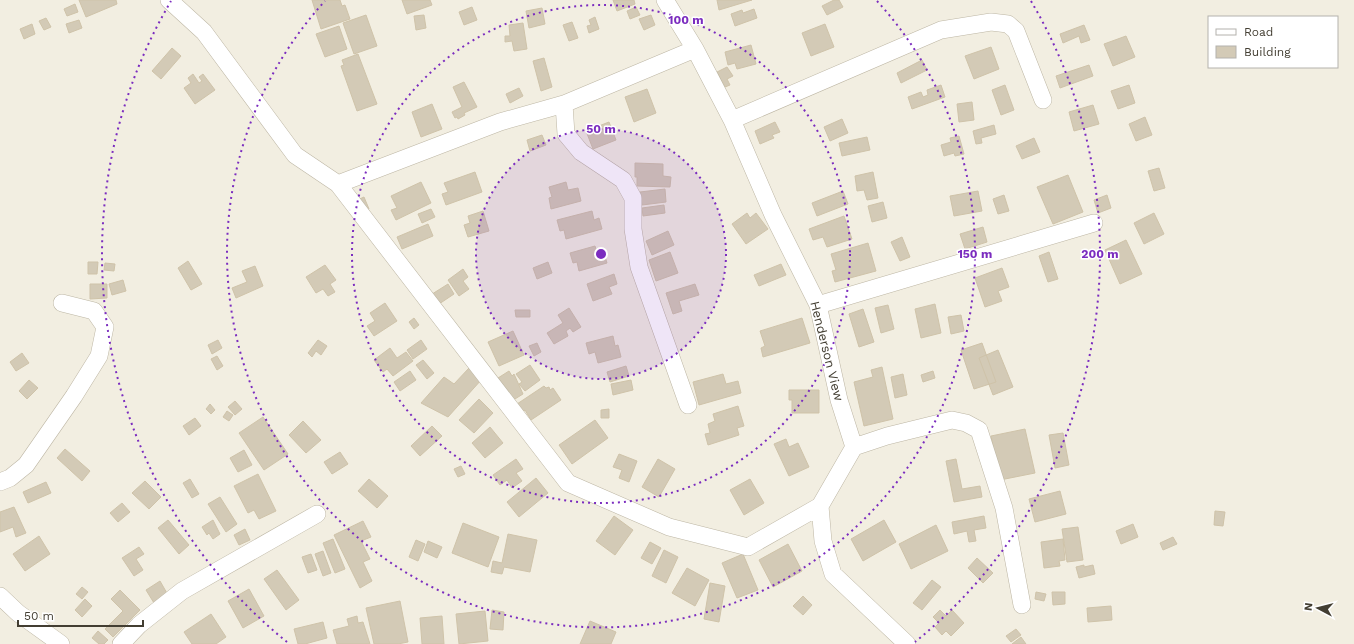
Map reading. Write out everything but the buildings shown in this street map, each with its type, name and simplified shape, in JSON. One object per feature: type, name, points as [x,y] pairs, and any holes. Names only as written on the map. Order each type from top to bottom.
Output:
[{"type":"street","points":[[169,0],[204,32],[295,155],[338,184],[568,483],[669,527],[748,547],[820,506],[854,447],[887,436],[952,420],[966,423],[979,430],[1004,508],[1022,605]]},
{"type":"street","name":"Henderson View","points":[[665,0],[695,49],[732,120],[774,215],[818,305],[839,400],[854,447]]},
{"type":"street","points":[[732,120],[941,30],[991,22],[1008,24],[1016,31],[1043,100]]},
{"type":"street","points":[[338,184],[500,122],[564,104],[695,49]]},
{"type":"street","points":[[564,104],[566,134],[582,152],[623,180],[633,198],[633,229],[639,267],[688,405]]},
{"type":"street","points":[[818,305],[1094,222]]},
{"type":"street","points":[[0,482],[10,478],[26,465],[74,396],[99,356],[105,327],[94,311],[62,303]]},
{"type":"street","points":[[820,506],[823,541],[833,574],[907,644]]},
{"type":"street","points":[[121,644],[139,625],[182,591],[317,514]]},
{"type":"street","points":[[0,596],[18,613],[61,644]]}]
